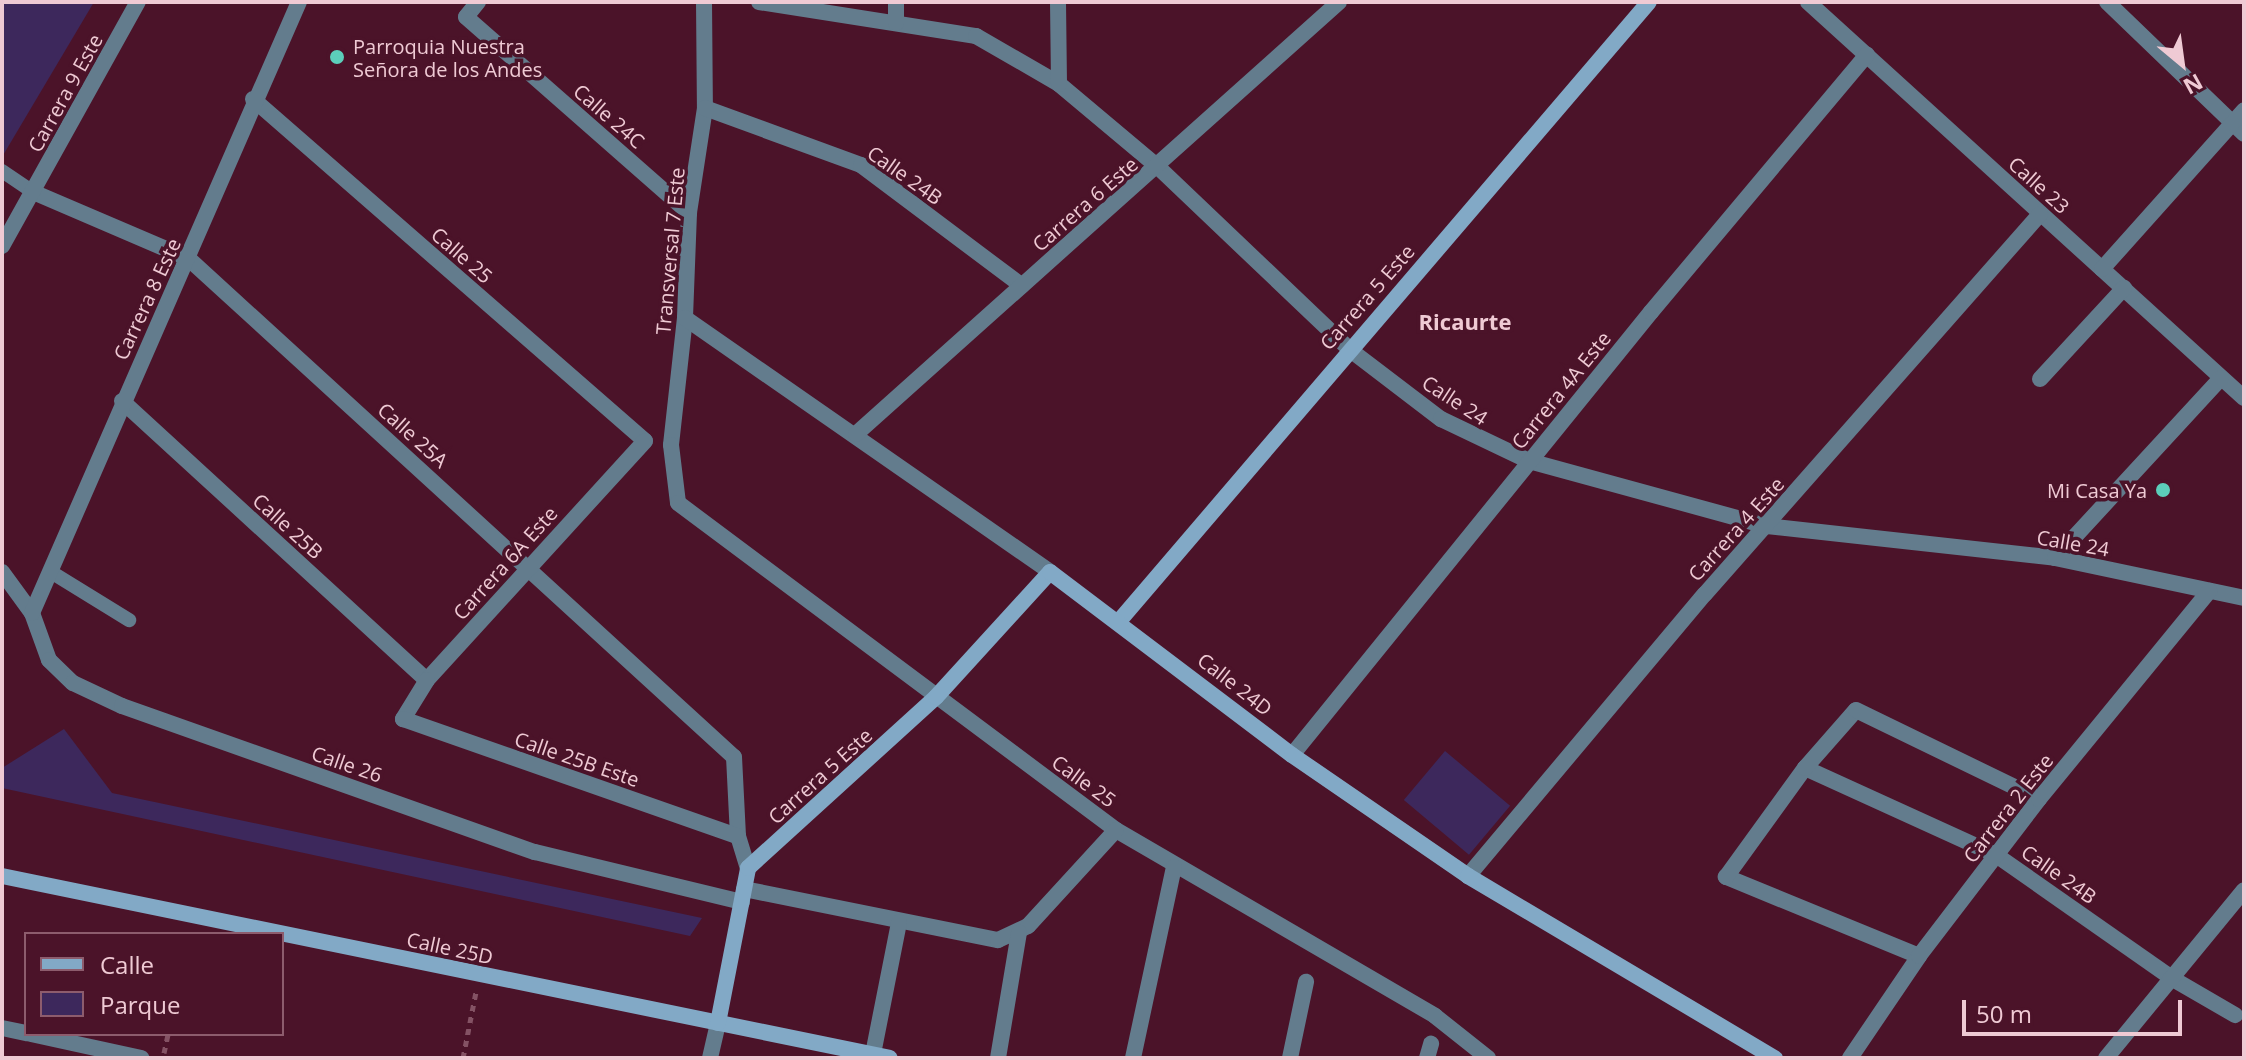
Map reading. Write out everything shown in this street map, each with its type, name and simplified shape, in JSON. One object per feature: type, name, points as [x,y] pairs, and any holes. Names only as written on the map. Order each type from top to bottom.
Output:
[{"type":"street","name":"Carrera 9 Este","points":[[2,246],[138,2]]},
{"type":"street","name":"Carrera 8 Este","points":[[32,613],[122,401],[189,259],[253,99],[299,2]]},
{"type":"street","name":"Calle 24C","points":[[478,2],[466,17],[689,213]]},
{"type":"street","name":"Transversal 7 Este","points":[[678,503],[671,445],[685,318],[689,213],[705,108],[704,2]]},
{"type":"street","name":"Calle 24","points":[[759,2],[976,36],[1059,84],[1158,167],[1349,349],[1441,419],[1529,461],[1767,526],[2055,558],[2244,598]]},
{"type":"street","points":[[896,2],[896,23]]},
{"type":"street","points":[[1058,2],[1059,84]]},
{"type":"street","name":"Carrera 6 Este","points":[[856,434],[1339,2]]},
{"type":"street","name":"Carrera 5 Este","points":[[1120,620],[1649,2]]},
{"type":"street","name":"Calle 23","points":[[1808,2],[2244,398]]},
{"type":"street","points":[[2107,2],[2238,129]]},
{"type":"street","name":"Carrera 4A Este","points":[[1292,755],[1529,461],[1867,55]]},
{"type":"street","name":"Calle 25","points":[[253,99],[645,441]]},
{"type":"street","name":"Calle 24B","points":[[705,108],[861,165],[1022,286]]},
{"type":"street","points":[[2102,269],[2238,129],[2244,110]]},
{"type":"street","name":"Calle 25A","points":[[33,192],[189,259],[528,565],[734,757],[738,836]]},
{"type":"street","name":"Carrera 4 Este","points":[[1468,876],[1767,526],[2040,214]]},
{"type":"street","points":[[2040,379],[2124,288]]},
{"type":"street","name":"Calle 24D","points":[[685,318],[1120,620],[1292,755],[1468,876],[1775,1058]]},
{"type":"street","points":[[2055,558],[2221,378]]},
{"type":"street","name":"Calle 25B","points":[[122,401],[427,680]]},
{"type":"street","points":[[645,441],[671,445]]},
{"type":"street","name":"Carrera 6A Este","points":[[403,719],[427,680],[528,565],[645,441]]},
{"type":"street","name":"Calle 25","points":[[678,503],[1116,830],[1174,867],[1435,1016],[1488,1058]]},
{"type":"street","name":"Calle 26","points":[[2,572],[32,613],[49,660],[73,683],[122,706],[535,852],[743,896]]},
{"type":"street","name":"Carrera 5 Este","points":[[748,868],[936,697],[1050,572]]},
{"type":"street","name":"Carrera 2 Este","points":[[1850,1058],[1919,956],[2039,799],[2209,591]]},
{"type":"street","points":[[1919,956],[1726,877],[1805,768],[1856,710],[2039,799]]},
{"type":"street","name":"Calle 25B Este","points":[[403,719],[738,836]]},
{"type":"street","name":"Calle 24B","points":[[1805,768],[1996,855],[2173,979],[2235,1015]]},
{"type":"street","points":[[743,896],[998,940],[1019,933],[1116,830]]},
{"type":"street","points":[[710,1058],[748,868],[738,836]]},
{"type":"street","points":[[1133,1058],[1174,867]]},
{"type":"street","name":"Calle 25D","points":[[2,876],[275,932]]},
{"type":"street","points":[[2106,1058],[2244,890]]},
{"type":"street","points":[[873,1054],[899,923]]},
{"type":"street","points":[[998,1058],[1019,933]]},
{"type":"street","name":"Calle 25D","points":[[284,934],[890,1058]]},
{"type":"street","points":[[1290,1058],[1306,982]]},
{"type":"street","points":[[2,1028],[24,1033]]},
{"type":"street","points":[[37,1036],[141,1058]]},
{"type":"lane","points":[[2,171],[33,192]]},
{"type":"lane","points":[[51,572],[129,620]]},
{"type":"path","points":[[463,1058],[480,974]]},
{"type":"path","points":[[163,1058],[168,1036]]},
{"type":"green space","points":[[2,2],[94,2],[2,157]]},
{"type":"green space","points":[[64,729],[112,793],[702,918],[690,936],[2,788],[2,768]]},
{"type":"green space","points":[[1445,751],[1510,806],[1469,855],[1404,800]]},
{"type":"place","name":"Parroquia Nuestra Señora de los Andes","points":[[337,57]]},
{"type":"place","name":"Mi Casa Ya","points":[[2163,490]]},
{"type":"district","name":"Ricaurte","points":[[1465,322]]}]
